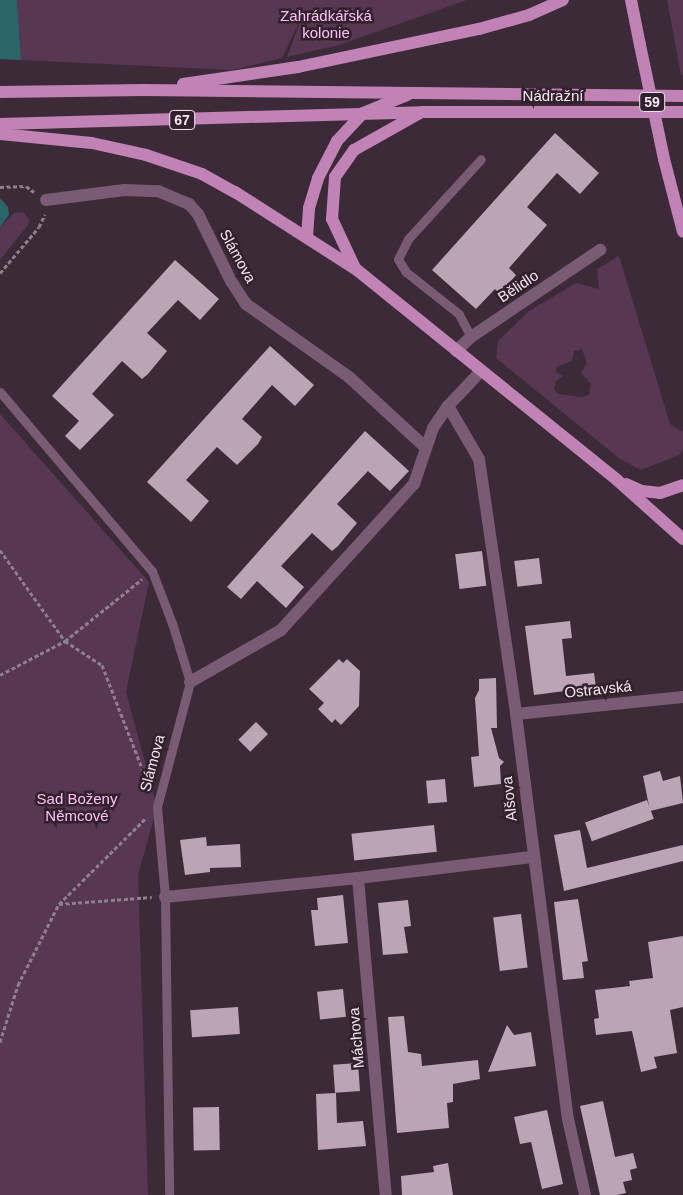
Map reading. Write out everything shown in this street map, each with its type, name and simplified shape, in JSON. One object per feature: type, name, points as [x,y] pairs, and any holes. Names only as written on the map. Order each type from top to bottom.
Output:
[{"type":"main road","points":[[144,90],[356,55],[504,22],[546,9],[563,0]]},
{"type":"main road","name":"59","points":[[631,0],[664,159],[683,232]]},
{"type":"main road","name":"67","points":[[0,92],[144,90],[683,96]]},
{"type":"main road","points":[[307,237],[309,208],[318,178],[337,141],[363,113],[411,93]]},
{"type":"main road","name":"67","points":[[0,124],[422,112]]},
{"type":"main road","name":"67","points":[[422,112],[354,150],[335,177],[332,219],[357,270],[617,480]]},
{"type":"main road","name":"Nádražní","points":[[422,112],[683,112]]},
{"type":"main road","points":[[0,134],[92,143],[146,155],[202,174],[307,237],[357,270]]},
{"type":"main road","points":[[617,480],[642,491],[660,493],[683,485]]},
{"type":"main road","points":[[617,480],[683,539]]},
{"type":"street","name":"Slámova","points":[[46,200],[124,190],[158,191],[189,204],[198,214],[231,281],[246,304],[349,377],[425,447]]},
{"type":"street","name":"Bělidlo","points":[[456,351],[471,337],[600,250]]},
{"type":"street","points":[[190,682],[281,630],[414,484],[425,447],[448,406],[481,371]]},
{"type":"street","name":"Alšova","points":[[448,406],[479,459],[516,714],[532,857],[568,1119],[585,1195]]},
{"type":"street","name":"Ostravská","points":[[516,714],[683,697]]},
{"type":"street","points":[[165,896],[358,878],[532,857]]},
{"type":"street","name":"Máchova","points":[[358,878],[386,1195]]},
{"type":"lane","points":[[471,337],[464,320],[406,272],[398,259],[408,239],[481,159]]},
{"type":"lane","points":[[0,392],[152,571],[172,623],[190,682]]},
{"type":"lane","name":"Slámova","points":[[169,1195],[165,896],[157,807],[190,682]]},
{"type":"path","points":[[0,187],[26,186],[46,200],[45,215],[39,227],[0,273]]},
{"type":"path","points":[[0,550],[65,641],[102,665],[157,807],[59,904],[18,985],[0,1042]]},
{"type":"path","points":[[0,675],[65,641],[152,571]]},
{"type":"path","points":[[59,904],[165,896]]},
{"type":"green space","name":"Zahrádkářská kolonie","points":[[17,0],[467,0],[339,45],[287,57],[302,16],[282,58],[232,70],[21,60]]},
{"type":"green space","points":[[667,0],[683,0],[683,75],[681,75]]},
{"type":"green space","points":[[23,212],[29,219],[28,225],[0,260],[0,227],[14,213]]},
{"type":"green space","points":[[619,256],[670,424],[683,432],[683,449],[679,455],[641,470],[620,459],[496,358],[498,341],[529,311],[576,283],[599,289],[597,269]],"holes":[[[582,349],[587,363],[581,373],[591,384],[589,395],[582,397],[559,394],[554,390],[556,381],[563,376],[556,372],[556,367],[572,361],[574,351]]]},
{"type":"green space","name":"Sad Boženy Němcové","points":[[0,414],[149,582],[126,692],[157,807],[138,875],[148,1195],[0,1195]]},
{"type":"shaded area","points":[[0,0],[17,0],[21,60],[0,59]]},
{"type":"shaded area","points":[[0,198],[8,207],[9,215],[0,227]]},
{"type":"building","points":[[555,133],[599,173],[580,194],[557,173],[527,207],[547,225],[509,268],[516,275],[500,294],[495,289],[476,309],[432,270]]},
{"type":"building","points":[[175,260],[219,299],[200,320],[178,300],[147,333],[167,351],[142,379],[122,361],[92,394],[114,415],[80,450],[65,436],[79,421],[52,396]]},
{"type":"building","points":[[270,346],[314,385],[295,406],[272,385],[242,419],[262,437],[258,444],[237,465],[217,447],[186,480],[209,501],[191,522],[147,482]]},
{"type":"building","points":[[365,431],[409,471],[390,491],[368,471],[337,504],[357,523],[338,546],[332,551],[312,533],[281,566],[304,587],[286,608],[257,581],[241,599],[227,587]]},
{"type":"building","points":[[482,551],[486,586],[459,589],[455,554]]},
{"type":"building","points":[[539,558],[542,584],[517,587],[514,561]]},
{"type":"building","points":[[570,621],[572,638],[562,639],[566,676],[594,673],[596,687],[534,695],[525,626]]},
{"type":"building","points":[[339,659],[343,663],[347,659],[360,671],[359,706],[341,725],[335,719],[332,723],[318,709],[324,703],[309,689]]},
{"type":"building","points":[[496,678],[497,728],[491,728],[499,758],[504,762],[500,766],[501,784],[474,787],[471,757],[479,756],[475,698],[479,690],[479,679]]},
{"type":"building","points":[[256,722],[268,734],[250,752],[238,740]]},
{"type":"building","points":[[660,771],[663,781],[680,776],[683,803],[650,811],[643,776]]},
{"type":"building","points":[[445,779],[447,802],[428,804],[426,781]]},
{"type":"building","points":[[647,800],[654,819],[592,841],[585,823]]},
{"type":"building","points":[[434,825],[437,852],[354,861],[351,834]]},
{"type":"building","points":[[580,830],[587,868],[683,845],[683,861],[564,891],[554,835]]},
{"type":"building","points":[[206,837],[207,846],[240,844],[241,867],[210,868],[210,872],[185,875],[180,840]]},
{"type":"building","points":[[343,895],[348,943],[315,946],[311,910],[318,910],[317,898]]},
{"type":"building","points":[[578,899],[588,961],[582,962],[584,978],[563,980],[554,902]]},
{"type":"building","points":[[408,900],[411,926],[404,927],[408,953],[383,955],[378,903]]},
{"type":"building","points":[[521,914],[528,968],[500,971],[493,917]]},
{"type":"building","points":[[683,936],[683,1007],[670,1010],[677,1053],[654,1057],[657,1068],[641,1072],[632,1031],[596,1035],[594,1019],[599,1018],[595,990],[630,986],[629,981],[653,978],[648,942]]},
{"type":"building","points":[[343,989],[346,1017],[320,1020],[317,992]]},
{"type":"building","points":[[238,1007],[240,1034],[192,1037],[190,1010]]},
{"type":"building","points":[[404,1016],[408,1052],[421,1054],[422,1066],[478,1060],[480,1079],[453,1084],[453,1102],[447,1103],[449,1128],[397,1133],[388,1017]]},
{"type":"building","points":[[507,1025],[514,1035],[531,1032],[536,1066],[488,1072]]},
{"type":"building","points":[[358,1063],[360,1091],[335,1093],[333,1065]]},
{"type":"building","points":[[336,1093],[337,1123],[363,1121],[366,1146],[318,1150],[316,1094]]},
{"type":"building","points":[[603,1101],[615,1157],[633,1153],[637,1168],[630,1170],[632,1180],[623,1182],[626,1193],[617,1195],[600,1195],[580,1106]]},
{"type":"building","points":[[193,1107],[219,1107],[220,1150],[194,1150]]},
{"type":"building","points":[[547,1110],[563,1184],[542,1189],[531,1142],[520,1144],[514,1117]]},
{"type":"building","points":[[448,1163],[453,1195],[402,1195],[401,1176],[434,1172],[433,1166]]}]
